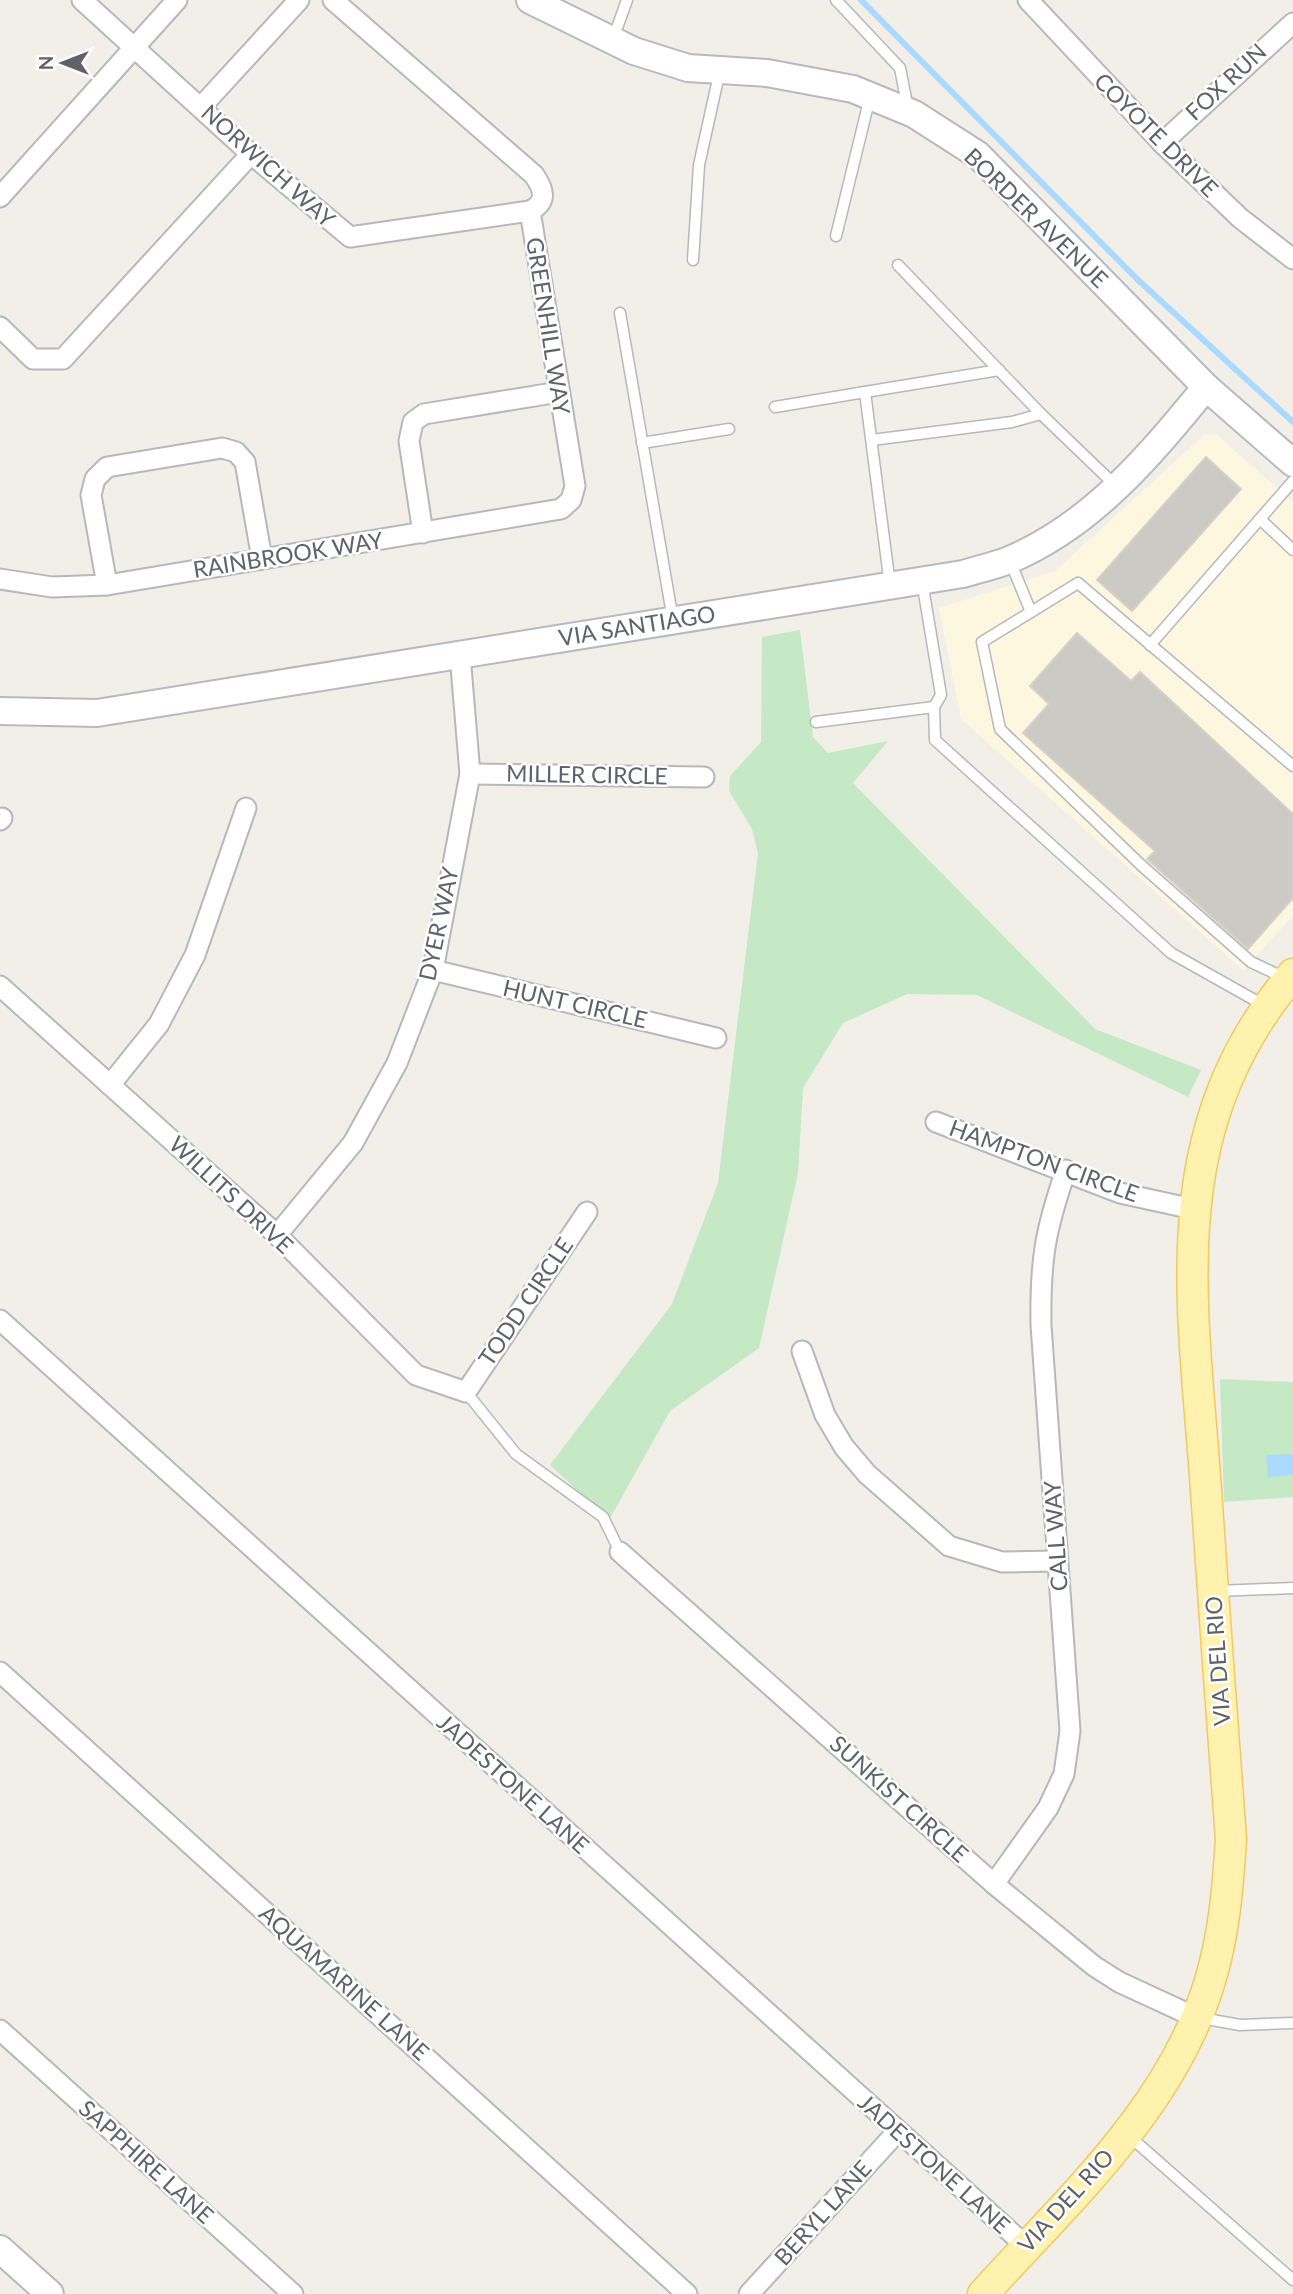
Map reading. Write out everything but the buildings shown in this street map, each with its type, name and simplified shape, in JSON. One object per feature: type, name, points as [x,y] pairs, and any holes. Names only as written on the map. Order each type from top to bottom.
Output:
[{"type":"main road","name":"VIA DEL RIO","points":[[983,2294],[1126,2133],[1166,2081],[1197,2018],[1211,1980],[1226,1907],[1231,1839],[1191,1261],[1193,1209],[1202,1155],[1231,1069],[1267,1008],[1291,979]]},
{"type":"street","name":"NORWICH WAY","points":[[82,0],[251,154],[350,237],[530,211]]},
{"type":"street","points":[[0,197],[177,0]]},
{"type":"street","points":[[201,107],[299,0]]},
{"type":"street","name":"GREENHILL WAY","points":[[333,0],[534,176],[544,197],[540,206],[530,211],[575,486],[572,500]]},
{"type":"street","name":"BORDER AVENUE","points":[[530,0],[612,41],[688,68],[767,74],[853,89],[908,112],[978,155],[1206,387],[1293,463]]},
{"type":"street","name":"COYOTE DRIVE","points":[[1036,3],[1097,77],[1161,144],[1240,218],[1293,259]]},
{"type":"street","name":"FOX RUN","points":[[1161,144],[1293,23]]},
{"type":"street","points":[[0,327],[33,359],[64,359],[251,154]]},
{"type":"street","name":"VIA SANTIAGO","points":[[0,711],[97,713],[963,574],[1010,559],[1067,527],[1143,464],[1206,387]]},
{"type":"street","points":[[423,533],[409,441],[413,422],[424,414],[559,392]]},
{"type":"street","points":[[107,585],[91,495],[95,479],[107,467],[222,448],[236,452],[245,462],[262,559]]},
{"type":"street","name":"RAINBROOK WAY","points":[[0,579],[51,587],[107,585],[561,509],[572,500]]},
{"type":"street","name":"DYER WAY","points":[[277,1235],[353,1143],[397,1063],[433,970],[470,774],[460,655]]},
{"type":"street","name":"MILLER CIRCLE","points":[[470,774],[704,777]]},
{"type":"street","points":[[110,1085],[159,1024],[195,955],[246,808]]},
{"type":"street","name":"HUNT CIRCLE","points":[[433,970],[716,1038]]},
{"type":"street","name":"WILLITS DRIVE","points":[[0,986],[277,1235],[416,1375],[466,1392]]},
{"type":"street","name":"HAMPTON CIRCLE","points":[[936,1122],[1066,1170],[1119,1193],[1193,1209]]},
{"type":"street","name":"CALL WAY","points":[[994,1884],[1048,1808],[1064,1774],[1070,1731],[1040,1272],[1048,1224],[1066,1170]]},
{"type":"street","name":"TODD CIRCLE","points":[[466,1392],[587,1212]]},
{"type":"street","name":"JADESTONE LANE","points":[[0,1320],[1026,2246]]},
{"type":"street","points":[[802,1351],[825,1415],[844,1447],[867,1474],[949,1546],[1002,1562],[1057,1561]]},
{"type":"street","name":"SUNKIST CIRCLE","points":[[620,1552],[994,1884],[1094,1966],[1119,1982],[1197,2018]]},
{"type":"street","name":"AQUAMARINE LANE","points":[[0,1672],[687,2294]]},
{"type":"street","name":"SAPPHIRE LANE","points":[[0,2030],[293,2294]]},
{"type":"street","name":"BERYL LANE","points":[[749,2294],[897,2132]]},
{"type":"street","points":[[0,2249],[50,2294]]},
{"type":"lane","points":[[612,41],[627,0]]},
{"type":"lane","points":[[836,0],[900,68],[908,112]]},
{"type":"lane","points":[[692,260],[699,165],[720,70]]},
{"type":"lane","points":[[835,236],[870,96]]},
{"type":"lane","points":[[898,265],[1041,414],[1117,487]]},
{"type":"lane","points":[[620,313],[673,621]]},
{"type":"lane","points":[[775,407],[999,370]]},
{"type":"lane","points":[[865,392],[890,586]]},
{"type":"lane","points":[[872,440],[1012,422],[1041,414]]},
{"type":"lane","points":[[642,443],[729,429]]},
{"type":"lane","points":[[1150,645],[1293,481]]},
{"type":"lane","points":[[1260,519],[1293,550]]},
{"type":"lane","points":[[1010,559],[1031,612]]},
{"type":"lane","points":[[922,581],[941,695],[934,707],[935,740],[1171,953],[1267,1008]]},
{"type":"lane","points":[[1291,979],[1251,962],[1112,838],[1000,729],[982,642],[1078,583],[1292,764]]},
{"type":"lane","points":[[816,722],[934,707]]},
{"type":"lane","points":[[466,1392],[516,1454],[603,1517],[620,1552]]},
{"type":"lane","points":[[1213,1592],[1293,1588]]},
{"type":"lane","points":[[1197,2018],[1240,2025],[1293,2023]]},
{"type":"lane","points":[[1126,2133],[1293,2280]]},
{"type":"shaded area","points":[[1205,434],[1217,435],[1293,502],[1293,916],[1243,970],[961,719],[939,608],[1055,571]]},
{"type":"green space","points":[[800,630],[813,737],[828,753],[888,741],[853,783],[1095,1029],[1201,1070],[1188,1097],[977,995],[907,994],[843,1023],[803,1088],[798,1173],[759,1348],[670,1411],[609,1520],[550,1465],[672,1304],[718,1183],[758,853],[752,829],[729,791],[730,776],[761,742],[762,637]]},
{"type":"green space","points":[[1220,1379],[1293,1382],[1293,1497],[1224,1502]]},
{"type":"water","points":[[1293,1454],[1293,1475],[1268,1477],[1266,1455]]},
{"type":"waterway","points":[[861,0],[1137,279],[1293,422]]}]
